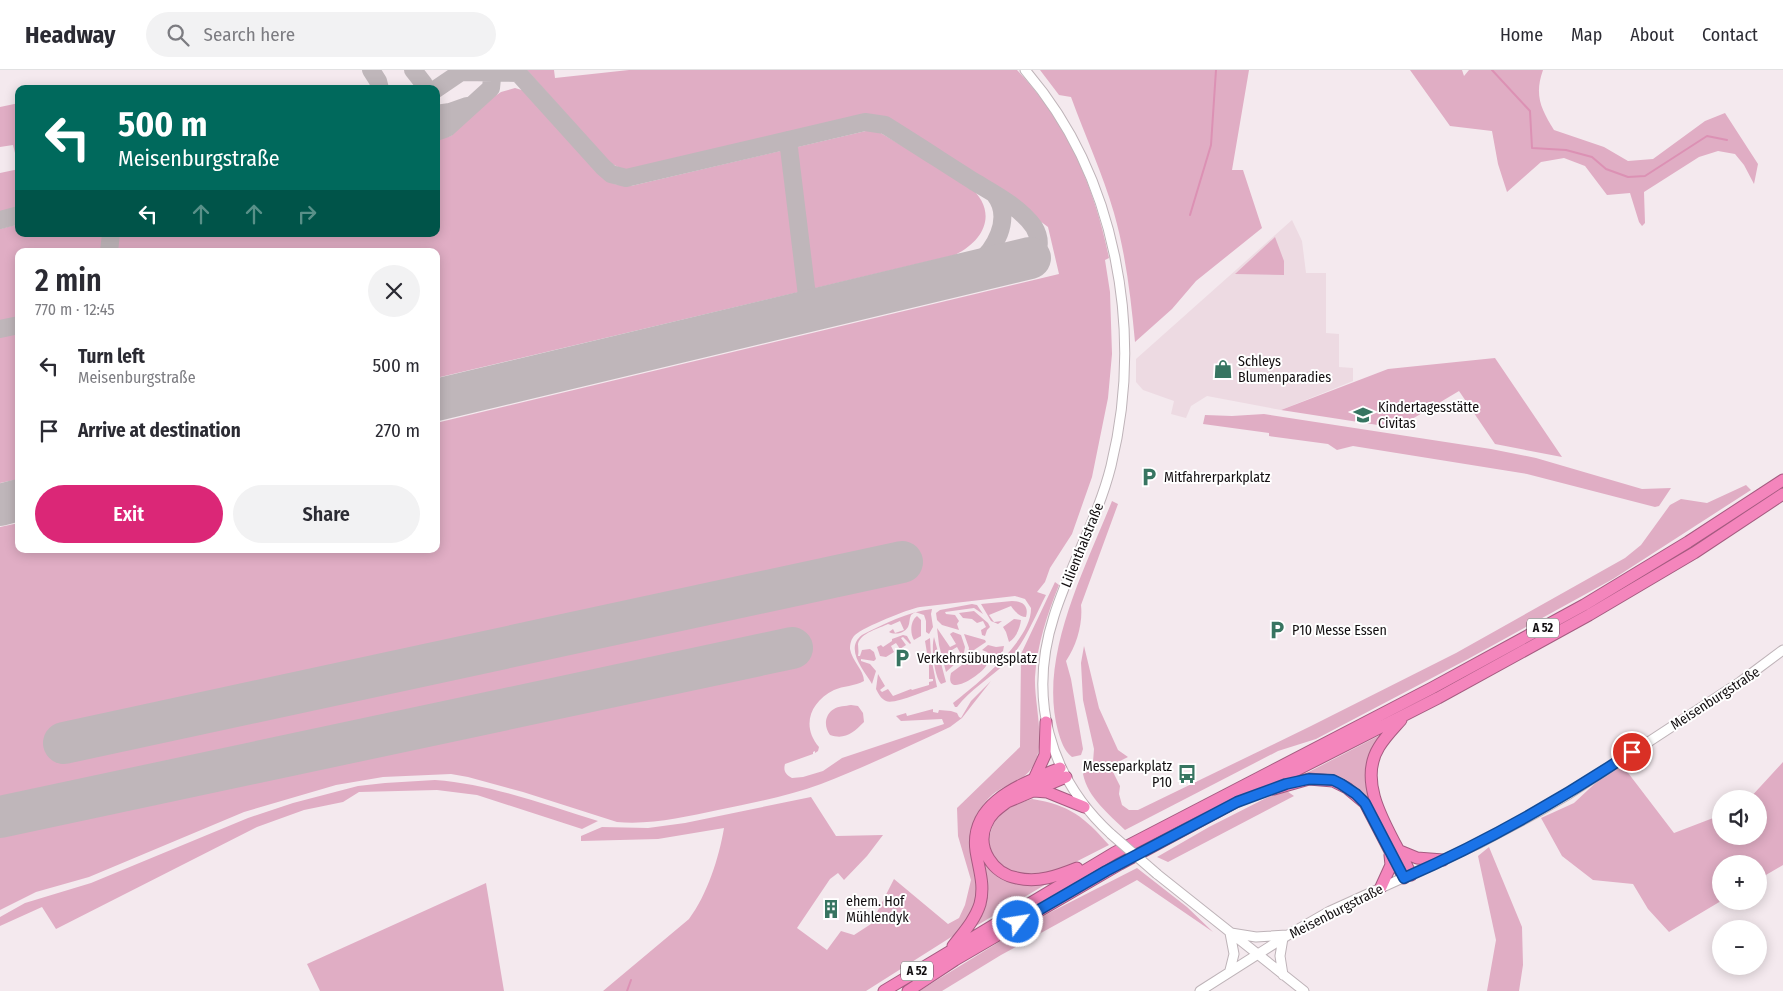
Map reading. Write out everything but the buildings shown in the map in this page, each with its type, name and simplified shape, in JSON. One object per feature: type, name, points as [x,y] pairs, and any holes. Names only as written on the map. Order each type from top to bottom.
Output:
[{"type":"highway","name":"A 52","points":[[884,991],[1114,853],[1529,636],[1688,542],[1783,480]]},
{"type":"highway","name":"A 52","points":[[908,991],[955,960],[1064,895],[1526,651],[1694,554],[1783,494]]},
{"type":"highway","points":[[1406,714],[1378,748],[1370,776],[1377,805],[1407,876]]},
{"type":"highway","points":[[1034,779],[1045,755],[1046,722]]},
{"type":"highway","points":[[1063,772],[1032,791],[1007,802],[992,815],[986,825],[984,844],[987,855],[994,866],[1004,874],[1028,880],[1053,878],[1114,853]]},
{"type":"highway","points":[[950,950],[971,922],[980,904],[982,883],[976,851],[976,840],[980,818],[993,802],[1034,779],[1063,772]]},
{"type":"highway","points":[[1237,802],[1298,781],[1309,779],[1333,780],[1348,788],[1365,803],[1395,851],[1418,858],[1443,860]]},
{"type":"highway","points":[[1032,791],[1047,792],[1084,807]]},
{"type":"highway","points":[[1381,887],[1395,851]]},
{"type":"main road","name":"Lilienthalstraße","points":[[1026,70],[1048,96],[1062,117],[1083,158],[1098,194],[1118,273],[1125,355],[1122,398],[1111,466],[1089,529],[1054,616],[1047,642],[1043,695],[1046,722],[1063,772],[1084,807],[1110,834],[1157,874],[1304,991]]},
{"type":"main road","name":"Meisenburgstraße","points":[[1200,991],[1230,970],[1330,912],[1506,830],[1569,794],[1740,682],[1783,650]]},
{"type":"main road","points":[[1230,970],[1234,954],[1230,933],[1256,937],[1286,936],[1280,956],[1283,975]]},
{"type":"shaded area","points":[[527,70],[554,70],[555,78],[629,70],[1017,70],[1050,111],[1064,134],[1087,181],[1096,206],[1109,258],[1105,260],[1110,292],[1112,354],[1108,398],[1092,477],[1072,534],[1050,568],[1045,582],[1037,592],[1046,595],[1018,648],[1006,663],[957,707],[953,703],[988,673],[1023,634],[1029,620],[1031,608],[1025,599],[1015,596],[920,607],[886,619],[855,635],[850,649],[864,681],[834,690],[819,701],[811,715],[810,723],[810,731],[819,747],[818,751],[785,764],[784,769],[788,776],[792,778],[803,777],[823,771],[842,758],[944,724],[942,719],[901,721],[896,716],[906,713],[907,716],[933,709],[933,712],[938,713],[939,710],[951,711],[957,713],[961,718],[971,701],[991,681],[962,718],[950,727],[886,757],[809,788],[744,805],[681,818],[655,821],[617,822],[523,792],[451,774],[383,777],[336,785],[244,812],[89,877],[36,892],[0,910],[0,527],[15,524],[15,553],[440,553],[440,422],[1059,274],[1048,227],[983,178],[887,118],[870,114],[633,170],[622,169],[610,163]]},
{"type":"shaded area","points":[[1040,70],[1249,70],[1232,170],[1243,170],[1262,228],[1196,281],[1172,309],[1135,342],[1130,293],[1122,245],[1105,184],[1071,97],[1059,95]]},
{"type":"shaded area","points":[[1410,70],[1462,70],[1464,76],[1469,70],[1543,70],[1539,87],[1540,102],[1554,130],[1604,147],[1628,161],[1653,159],[1705,121],[1725,113],[1758,164],[1754,184],[1744,165],[1735,154],[1718,151],[1699,157],[1644,192],[1645,223],[1642,226],[1630,193],[1607,195],[1585,166],[1564,158],[1541,162],[1507,192],[1498,164],[1492,131],[1450,126]]},
{"type":"shaded area","points":[[515,88],[525,91],[600,175],[614,184],[631,186],[870,130],[879,132],[968,185],[983,204],[986,214],[985,223],[975,241],[955,255],[440,377],[440,248],[116,248],[118,237],[440,237],[440,138],[451,136],[485,103],[501,92]]},
{"type":"shaded area","points":[[15,104],[15,153],[13,145],[0,147],[0,107]]},
{"type":"shaded area","points":[[15,170],[15,210],[0,213],[0,173]]},
{"type":"shaded area","points":[[1292,220],[1302,241],[1306,273],[1326,273],[1326,333],[1339,334],[1339,367],[1353,368],[1353,381],[1281,410],[1207,396],[1191,406],[1186,418],[1171,414],[1174,401],[1143,390],[1136,382],[1136,359]]},
{"type":"shaded area","points":[[15,225],[15,237],[104,237],[103,248],[15,248],[15,319],[0,322],[0,229]]},
{"type":"shaded area","points":[[1275,237],[1284,261],[1284,275],[1235,274]]},
{"type":"shaded area","points":[[15,333],[15,480],[0,483],[0,336]]},
{"type":"shaded area","points":[[1495,358],[1562,457],[1495,444],[1459,391],[1397,428],[1281,410],[1388,369]]},
{"type":"shaded area","points":[[1264,414],[1491,449],[1536,458],[1642,489],[1671,488],[1659,506],[1655,507],[1527,474],[1353,446],[1337,450],[1328,444],[1269,436],[1269,433],[1203,424],[1205,415]]},
{"type":"shaded area","points":[[1746,485],[1751,490],[1613,579],[1468,659],[1316,739],[1278,751],[1125,830],[1089,791],[1083,774],[1093,762],[1094,749],[1083,700],[1081,663],[1084,646],[1099,708],[1118,750],[1128,757],[1110,766],[1120,786],[1119,794],[1122,805],[1129,810],[1138,810],[1456,653],[1625,558],[1641,545],[1670,505],[1681,499],[1707,503]]},
{"type":"shaded area","points":[[1112,501],[1118,504],[1081,605],[1078,634],[1066,661],[1083,749],[1081,755],[1072,757],[1065,749],[1058,731],[1053,703],[1054,673],[1067,614]]},
{"type":"shaded area","points":[[1055,582],[1059,585],[1043,630],[1036,665],[1035,686],[1040,739],[1037,757],[1028,773],[989,798],[973,823],[971,848],[978,882],[977,900],[970,917],[956,934],[866,991],[603,991],[689,919],[707,888],[719,852],[724,828],[658,839],[581,841],[581,836],[602,827],[648,828],[685,823],[811,797],[836,836],[883,835],[867,856],[844,880],[838,873],[830,879],[797,928],[827,950],[841,931],[854,935],[871,924],[894,879],[948,924],[959,918],[965,905],[971,880],[958,836],[957,808],[1020,747],[1021,654]]},
{"type":"shaded area","points":[[1019,602],[1026,607],[1026,617],[1017,613],[1011,606],[989,615],[994,622],[1002,621],[998,624],[991,621],[981,604]]},
{"type":"shaded area","points":[[972,604],[977,605],[983,614],[974,608],[945,612],[946,614],[955,615],[959,621],[957,624],[959,630],[942,625],[937,620],[936,613],[940,610]]},
{"type":"shaded area","points":[[932,609],[933,627],[929,634],[926,632],[924,615],[916,612]]},
{"type":"shaded area","points":[[974,611],[990,627],[985,636],[982,635],[981,630],[986,627],[983,621],[977,623],[972,619],[963,618],[959,613]]},
{"type":"shaded area","points":[[914,613],[911,615],[908,627],[902,632],[896,634],[889,632],[893,629],[895,633],[904,630],[900,621],[871,631],[860,640],[858,656],[860,656],[862,650],[870,649],[874,652],[876,659],[874,661],[861,659],[861,661],[870,664],[876,671],[872,684],[857,660],[855,647],[857,641],[862,635],[896,619]]},
{"type":"shaded area","points":[[917,616],[921,620],[921,636],[914,640],[911,628]]},
{"type":"shaded area","points":[[1014,619],[1021,620],[1016,635],[1009,642],[1003,627]]},
{"type":"shaded area","points":[[937,628],[950,647],[956,644],[950,634],[953,632],[961,635],[965,647],[963,658],[957,647],[952,650],[957,662],[946,672],[939,645]]},
{"type":"shaded area","points":[[964,634],[985,640],[986,642],[968,654],[969,648]]},
{"type":"shaded area","points":[[903,635],[907,636],[910,644],[903,637],[901,638],[906,645],[900,649],[896,643],[891,646],[894,652],[886,657],[880,656],[877,647],[881,645],[883,647],[892,639]]},
{"type":"shaded area","points":[[934,637],[946,682],[941,684],[934,661]]},
{"type":"shaded area","points":[[930,638],[931,657],[937,687],[896,701],[884,700],[876,689],[878,674],[885,686],[880,690],[882,692],[888,689],[893,696],[929,685],[929,682],[933,681],[933,679],[929,679],[925,641]]},
{"type":"shaded area","points":[[988,645],[1004,646],[1003,651],[993,660],[987,652],[982,650]]},
{"type":"shaded area","points":[[979,655],[986,658],[987,661],[987,665],[983,670],[971,679],[958,685],[950,681],[951,673],[974,656]]},
{"type":"shaded area","points":[[851,705],[858,706],[863,713],[864,722],[844,736],[830,735],[826,725],[828,714],[836,708]]},
{"type":"shaded area","points":[[1388,731],[1374,748],[1374,806],[1352,787],[1297,778]]},
{"type":"shaded area","points":[[1619,761],[1674,833],[1712,818],[1712,845],[1767,845],[1767,790],[1757,790],[1783,762],[1783,865],[1767,874],[1767,855],[1712,855],[1712,906],[1669,932],[1648,909],[1633,884],[1593,880],[1562,856],[1541,818],[1574,803]]},
{"type":"shaded area","points":[[435,780],[456,782],[497,791],[598,821],[582,829],[477,795],[437,790],[359,792],[343,802],[304,810],[257,827],[56,929],[42,907],[0,926],[0,917],[25,903],[91,883],[248,818],[293,803],[358,786]]},
{"type":"shaded area","points":[[1284,789],[1294,796],[1168,862],[1157,857],[1209,827]]},
{"type":"shaded area","points":[[1032,799],[1057,805],[1075,814],[1092,827],[1109,845],[1052,874],[1027,875],[1006,870],[993,858],[988,840],[996,816],[1010,806]]},
{"type":"shaded area","points":[[1489,847],[1522,927],[1523,965],[1519,991],[1487,991],[1496,940],[1478,856]]},
{"type":"shaded area","points":[[983,858],[992,870],[1048,883],[971,929]]},
{"type":"shaded area","points":[[1137,868],[1187,907],[1213,932],[1137,880],[1001,955],[942,991],[919,991],[1049,913]]},
{"type":"shaded area","points":[[486,883],[504,991],[320,991],[307,964]]},
{"type":"waterway","points":[[1190,215],[1211,145],[1216,70]]},
{"type":"waterway","points":[[1492,70],[1530,111],[1532,148],[1566,150],[1592,157],[1606,169],[1628,177],[1645,176],[1707,136],[1727,140]]},
{"type":"waterway","points":[[627,991],[631,980]]},
{"type":"taxiway","points":[[371,70],[379,85]]},
{"type":"taxiway","points":[[413,70],[424,85]]},
{"type":"taxiway","points":[[440,131],[447,128],[491,88],[492,78],[484,71]]},
{"type":"taxiway","points":[[440,86],[461,72],[518,73],[603,167],[611,174],[626,178],[865,122],[885,125],[1021,213],[1034,227],[1038,235],[1039,244],[1037,252],[1030,258]]},
{"type":"taxiway","points":[[440,113],[467,106]]},
{"type":"taxiway","points":[[788,140],[809,312]]},
{"type":"taxiway","points":[[937,280],[973,266],[988,252],[999,234],[1002,224],[1000,204],[995,195]]},
{"type":"taxiway","points":[[0,220],[15,216]]},
{"type":"taxiway","points":[[109,248],[111,237]]},
{"type":"taxiway","points":[[0,329],[15,326]]},
{"type":"runway","points":[[440,399],[1030,258]]},
{"type":"runway","points":[[0,505],[15,501]]},
{"type":"runway","points":[[64,743],[902,562]]},
{"type":"runway","points":[[0,817],[792,648]]},
{"type":"place","name":"Schleys Blumenparadies","points":[[1223,369]]},
{"type":"place","name":"Kindertagesstätte Civitas","points":[[1363,415]]},
{"type":"place","name":"Mitfahrerparkplatz","points":[[1149,477]]},
{"type":"place","name":"P10 Messe Essen","points":[[1277,630]]},
{"type":"place","name":"Verkehrsübungsplatz","points":[[902,658]]},
{"type":"place","name":"Messeparkplatz P10","points":[[1187,774]]},
{"type":"place","name":"ehem. Hof Mühlendyk","points":[[831,909]]},
{"type":"route","points":[[1018,922],[1106,871],[1237,802],[1286,784],[1309,779],[1333,780],[1356,794],[1365,803],[1373,816],[1404,878],[1480,843],[1520,822],[1569,794],[1632,752]]}]
